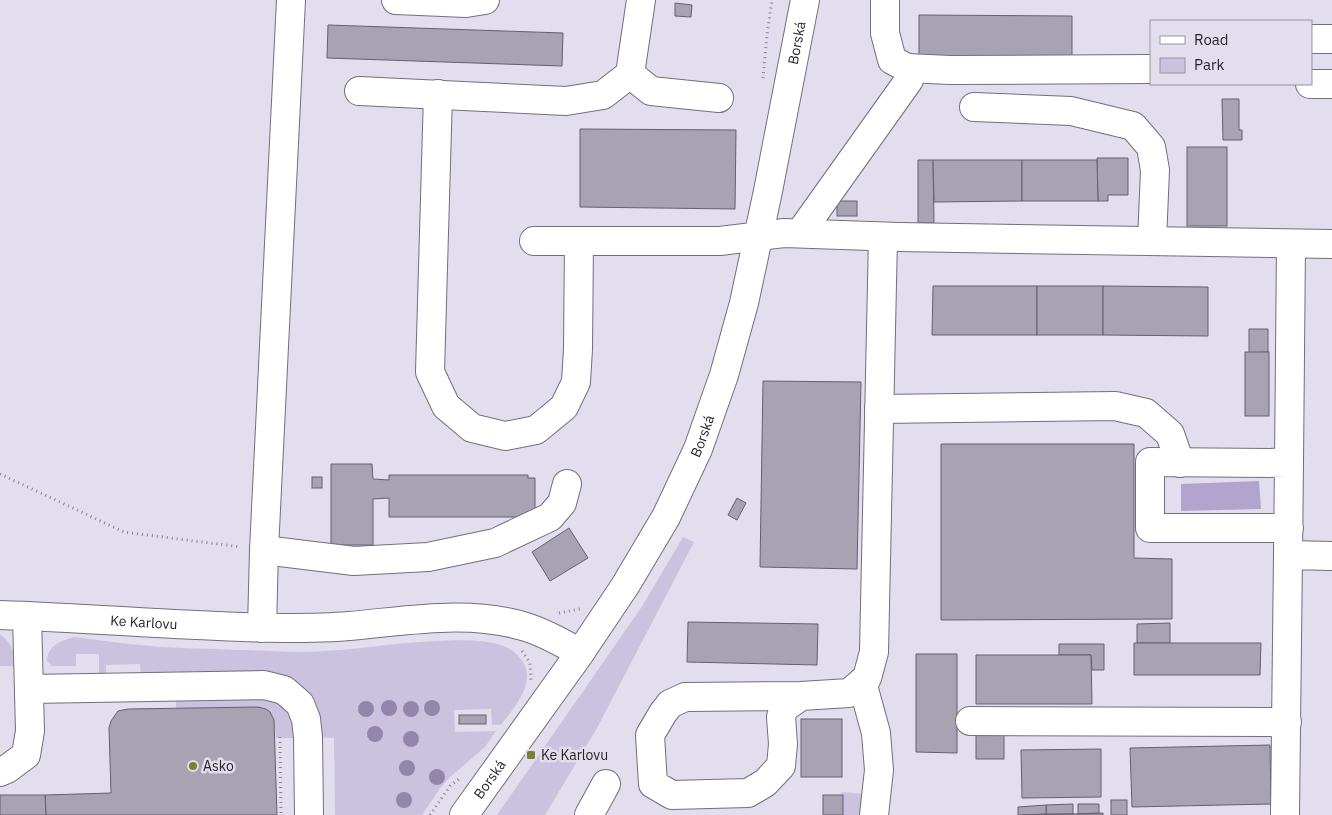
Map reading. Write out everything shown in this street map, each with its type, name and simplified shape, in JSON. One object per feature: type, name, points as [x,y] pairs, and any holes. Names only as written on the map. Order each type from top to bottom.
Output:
[{"type":"street","points":[[262,628],[264,550],[291,0]]},
{"type":"street","points":[[396,0],[466,3],[485,0]]},
{"type":"street","points":[[359,91],[566,101],[603,95],[630,74],[641,0]]},
{"type":"street","name":"Borská","points":[[464,815],[580,653],[625,586],[666,517],[698,449],[724,376],[744,303],[805,0]]},
{"type":"street","points":[[885,0],[885,33],[892,60],[906,68],[950,70],[1150,69]]},
{"type":"street","points":[[1312,39],[1332,39]]},
{"type":"street","points":[[800,234],[910,80],[906,68]]},
{"type":"street","points":[[630,74],[651,92],[719,98]]},
{"type":"street","points":[[1312,84],[1332,84]]},
{"type":"street","points":[[438,94],[430,372],[446,406],[472,428],[505,436],[536,430],[564,407],[576,382],[579,241]]},
{"type":"street","points":[[974,107],[1071,111],[1133,126],[1151,146],[1155,170],[1152,241]]},
{"type":"street","points":[[534,241],[720,241],[784,233],[883,237],[1332,244]]},
{"type":"street","points":[[801,696],[784,708],[781,717],[783,744],[781,766],[765,783],[748,793],[689,795],[672,795],[653,784],[650,735],[670,704],[685,697],[801,696],[849,693],[867,678],[874,652],[883,237]]},
{"type":"street","points":[[1286,815],[1291,244]]},
{"type":"street","points":[[879,409],[1115,406],[1146,413],[1170,434],[1180,463]]},
{"type":"street","points":[[1289,463],[1150,462],[1150,528],[1289,528]]},
{"type":"street","points":[[264,550],[354,561],[428,557],[495,543],[550,517],[562,503],[567,484]]},
{"type":"street","points":[[1288,555],[1332,556]]},
{"type":"street","name":"Ke Karlovu","points":[[0,615],[262,628],[346,626],[454,617],[480,618],[526,626],[552,637],[580,653]]},
{"type":"street","points":[[0,772],[26,755],[30,731],[27,616]]},
{"type":"street","points":[[862,682],[876,733],[879,770],[874,815]]},
{"type":"street","points":[[29,690],[264,685],[284,690],[300,704],[306,719],[310,815]]},
{"type":"street","points":[[970,721],[1287,722]]},
{"type":"street","points":[[588,815],[606,784]]},
{"type":"path","points":[[0,474],[124,532],[264,550]]},
{"type":"path","points":[[550,612],[560,613],[580,609]]},
{"type":"path","points":[[526,626],[518,645],[530,662],[531,683]]},
{"type":"path","points":[[280,737],[281,815]]},
{"type":"path","points":[[430,815],[450,786],[463,775]]},
{"type":"green space","points":[[683,537],[694,542],[597,728],[545,815],[497,815],[643,605]]},
{"type":"green space","points":[[0,634],[12,648],[16,666],[0,666]]},
{"type":"green space","points":[[75,637],[162,647],[298,652],[344,650],[419,642],[483,641],[506,647],[515,653],[523,662],[527,680],[520,699],[501,725],[492,725],[491,709],[454,710],[455,732],[496,731],[485,747],[441,787],[422,815],[335,815],[334,738],[319,737],[311,704],[141,676],[140,664],[106,665],[106,677],[99,677],[99,654],[76,654],[76,666],[52,666],[47,661],[52,648],[60,642]]},
{"type":"green space","points":[[176,697],[272,699],[290,711],[300,738],[276,738],[275,724],[272,716],[267,710],[262,708],[176,708]]},
{"type":"green space","points":[[842,792],[867,794],[866,815],[843,815]]},
{"type":"shaded area","points":[[1259,481],[1261,509],[1181,511],[1181,484]]},
{"type":"building","points":[[675,3],[692,5],[691,17],[675,16]]},
{"type":"building","points":[[919,15],[1072,16],[1072,57],[919,56]]},
{"type":"building","points":[[328,25],[563,33],[562,66],[327,58]]},
{"type":"building","points":[[1222,99],[1239,99],[1239,130],[1242,130],[1242,140],[1223,140]]},
{"type":"building","points":[[580,129],[736,130],[735,209],[580,207]]},
{"type":"building","points":[[1187,147],[1227,147],[1227,226],[1187,226]]},
{"type":"building","points":[[1097,158],[1128,158],[1128,195],[1108,195],[1108,201],[1098,201]]},
{"type":"building","points":[[918,160],[933,160],[934,223],[918,223]]},
{"type":"building","points":[[933,160],[1022,160],[1022,201],[934,202]]},
{"type":"building","points":[[1022,160],[1097,160],[1098,201],[1022,201]]},
{"type":"building","points":[[837,201],[857,201],[857,216],[837,216]]},
{"type":"building","points":[[933,286],[1037,286],[1037,335],[932,335]]},
{"type":"building","points":[[1037,286],[1103,286],[1103,335],[1037,335]]},
{"type":"building","points":[[1103,286],[1208,287],[1208,336],[1103,335]]},
{"type":"building","points":[[1249,329],[1268,329],[1268,352],[1249,353]]},
{"type":"building","points":[[1245,352],[1269,352],[1269,416],[1245,416]]},
{"type":"building","points":[[763,381],[861,382],[857,569],[760,567]]},
{"type":"building","points":[[941,444],[1134,444],[1134,558],[1172,559],[1172,619],[941,620]]},
{"type":"building","points":[[331,464],[372,464],[373,479],[389,480],[389,475],[528,475],[528,478],[535,478],[535,514],[528,517],[389,517],[389,498],[373,499],[373,545],[331,545]]},
{"type":"building","points":[[312,477],[322,477],[322,488],[312,488]]},
{"type":"building","points":[[737,498],[746,503],[737,520],[728,515]]},
{"type":"building","points":[[569,528],[588,558],[550,581],[532,552]]},
{"type":"building","points":[[688,622],[818,624],[817,665],[687,662]]},
{"type":"building","points":[[1170,623],[1170,643],[1137,643],[1137,624]]},
{"type":"building","points":[[1134,643],[1261,643],[1260,675],[1134,675]]},
{"type":"building","points":[[1059,644],[1104,644],[1104,670],[1092,670],[1091,655],[1059,655]]},
{"type":"building","points":[[916,654],[957,654],[957,753],[916,752]]},
{"type":"building","points":[[976,655],[1091,655],[1092,704],[976,704]]},
{"type":"building","name":"Asko","points":[[258,707],[270,712],[274,720],[277,815],[46,815],[45,795],[111,793],[109,728],[111,721],[118,711],[128,709]]},
{"type":"building","points":[[459,715],[486,715],[486,724],[459,724]]},
{"type":"building","points":[[801,719],[842,719],[842,777],[801,777]]},
{"type":"building","points":[[976,734],[1004,734],[1004,759],[976,759]]},
{"type":"building","points":[[1270,745],[1271,804],[1132,807],[1130,748]]},
{"type":"building","points":[[1101,749],[1101,797],[1022,798],[1021,750]]},
{"type":"building","points":[[0,795],[45,795],[46,815],[0,815]]},
{"type":"building","points":[[823,795],[843,795],[843,815],[823,815]]},
{"type":"building","points":[[1111,800],[1127,800],[1127,815],[1111,815]]},
{"type":"building","points":[[1073,804],[1073,814],[1046,814],[1046,805]]},
{"type":"building","points":[[1078,804],[1099,804],[1099,813],[1078,814]]},
{"type":"building","points":[[1046,805],[1046,814],[1018,815],[1018,807]]},
{"type":"building","points":[[1103,813],[1103,815],[1023,815],[1073,814]]},
{"type":"place","name":"Ke Karlovu","points":[[531,755]]},
{"type":"place","name":"Asko","points":[[193,766]]}]
